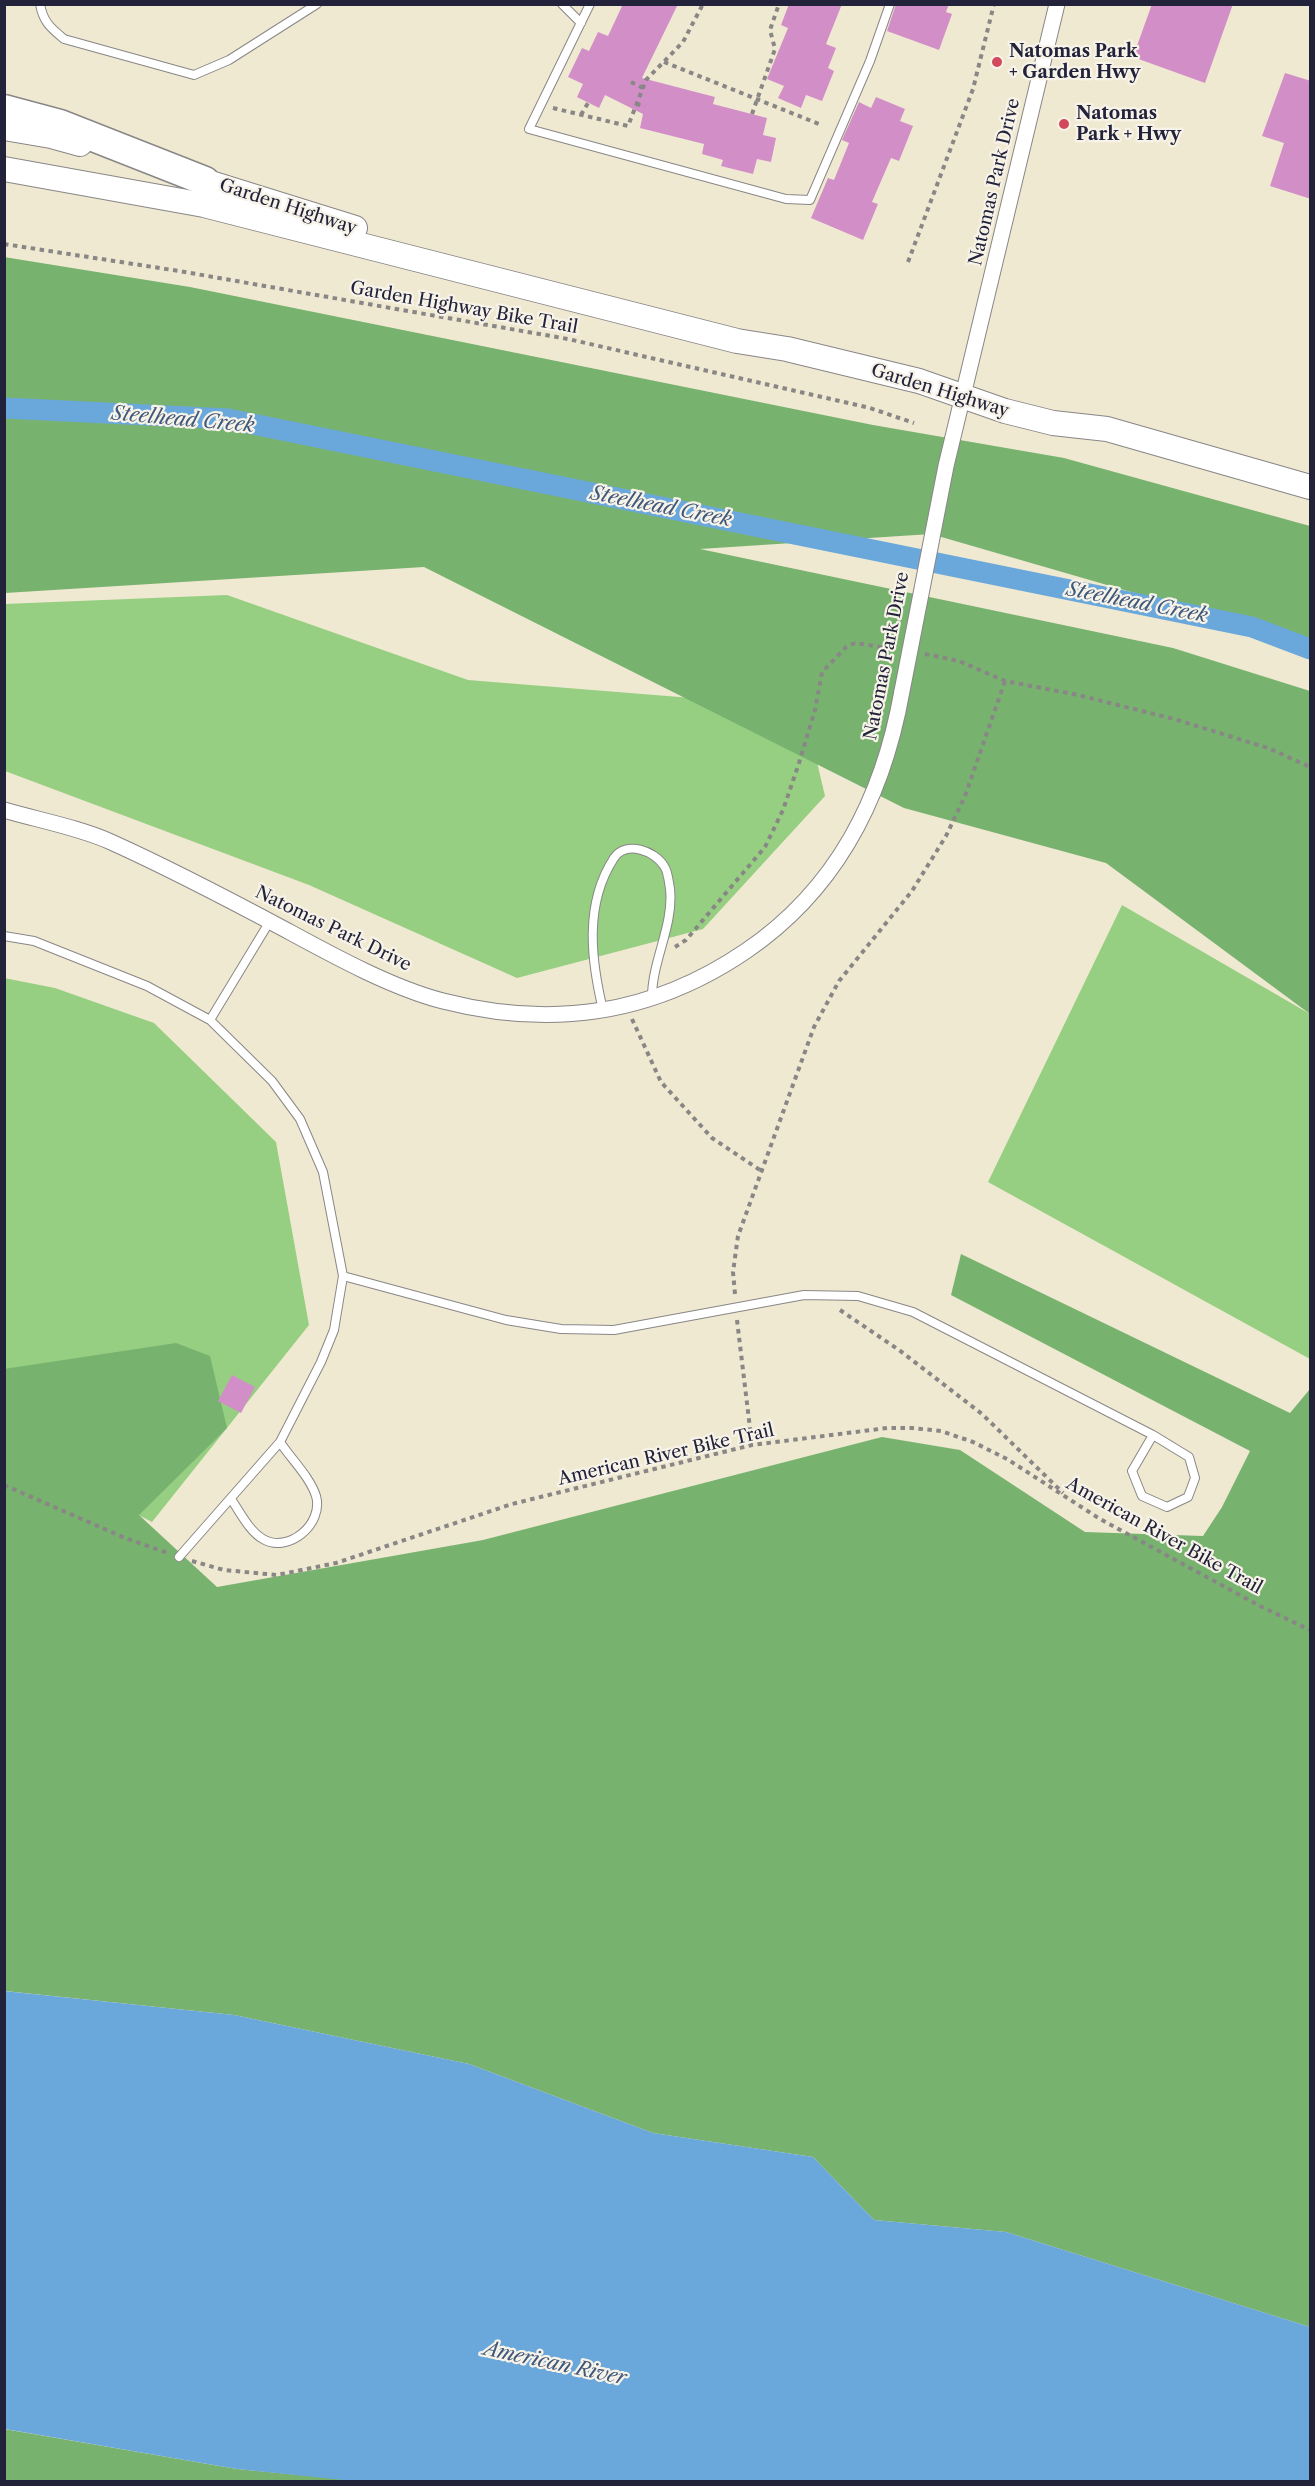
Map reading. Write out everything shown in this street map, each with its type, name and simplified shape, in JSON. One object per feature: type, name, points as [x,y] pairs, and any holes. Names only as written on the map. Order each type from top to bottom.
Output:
[{"type":"highway","points":[[4,109],[60,124],[205,181]]},
{"type":"main road","name":"Garden Highway","points":[[4,128],[51,136],[205,181],[568,298]]},
{"type":"main road","name":"Garden Highway","points":[[4,169],[204,205],[737,341],[787,349],[919,381],[1005,411],[1053,423],[1107,429],[1311,487]]},
{"type":"street","name":"Natomas Park Drive","points":[[4,810],[108,840],[216,892],[333,955],[440,1000],[490,1011],[549,1016],[604,1011],[652,997],[718,970],[768,936],[808,899],[838,862],[861,821],[895,730],[946,466],[1057,4]]},
{"type":"lane","points":[[40,4],[47,26],[64,39],[194,75],[229,60],[317,4]]},
{"type":"lane","points":[[562,4],[580,23]]},
{"type":"lane","points":[[590,4],[530,129],[786,199],[810,200],[870,62],[890,4]]},
{"type":"lane","points":[[604,1011],[594,973],[592,922],[602,884],[615,855],[631,848],[647,851],[665,867],[670,890],[666,926],[652,978],[652,997]]},
{"type":"lane","points":[[210,1020],[270,921]]},
{"type":"lane","points":[[4,936],[34,941],[147,986],[210,1020],[272,1081],[300,1119],[323,1172],[343,1276],[334,1330],[321,1362],[280,1442],[179,1557]]},
{"type":"lane","points":[[343,1276],[506,1320],[561,1329],[614,1330],[804,1294],[858,1296],[913,1312],[1153,1435],[1189,1457],[1195,1478],[1188,1497],[1167,1507],[1142,1496],[1132,1471],[1153,1435]]},
{"type":"lane","points":[[231,1499],[249,1525],[264,1540],[284,1542],[301,1536],[314,1518],[317,1499],[311,1485],[280,1442]]},
{"type":"path","points":[[541,104],[628,126],[646,80],[683,42],[703,4]]},
{"type":"path","points":[[752,114],[775,49],[770,30],[779,4]]},
{"type":"path","points":[[908,262],[973,89],[994,4]]},
{"type":"path","points":[[664,62],[819,124]]},
{"type":"path","points":[[631,82],[642,88]]},
{"type":"path","points":[[581,115],[588,102]]},
{"type":"path","points":[[636,104],[645,106]]},
{"type":"path","name":"Garden Highway Bike Trail","points":[[4,244],[179,271],[568,339],[870,408],[914,423]]},
{"type":"path","points":[[657,958],[687,940],[765,847],[783,810],[799,763],[822,672],[846,647],[855,643],[901,650]]},
{"type":"path","points":[[924,654],[959,661],[1005,681],[1078,695],[1174,719],[1268,748],[1311,766]]},
{"type":"path","points":[[752,1445],[733,1272],[738,1236],[760,1170],[814,1027],[839,981],[912,891],[946,836],[965,796],[1005,681]]},
{"type":"path","points":[[626,1005],[661,1082],[712,1138],[760,1170]]},
{"type":"path","points":[[804,1294],[841,1310],[899,1350],[982,1413],[1070,1500]]},
{"type":"path","name":"American River Bike Trail","points":[[4,1485],[125,1538],[179,1557],[224,1570],[277,1575],[336,1563],[513,1504],[752,1445],[887,1428],[941,1431],[973,1442],[1007,1459],[1100,1519],[1311,1630]]},
{"type":"green space","points":[[4,257],[190,287],[873,425],[1064,458],[1310,526],[1310,648],[1252,627],[931,534],[700,549],[1173,648],[1310,691],[1310,1014],[1106,863],[904,808],[424,567],[5,593]]},
{"type":"green space","points":[[227,595],[468,680],[804,707],[825,796],[703,929],[517,978],[309,885],[5,771],[4,604]]},
{"type":"green space","points":[[1122,905],[1310,1014],[1310,1359],[988,1182]]},
{"type":"green space","points":[[4,978],[55,988],[154,1023],[276,1142],[309,1325],[152,1522],[5,1446]]},
{"type":"green space","points":[[961,1254],[1290,1413],[1310,1389],[1310,2327],[1006,2232],[874,2220],[813,2157],[653,2133],[469,2064],[234,2015],[5,1991],[4,1369],[176,1343],[210,1356],[227,1428],[139,1515],[217,1587],[483,1540],[882,1437],[960,1450],[1085,1532],[1203,1536],[1222,1507],[1250,1451],[951,1295]]},
{"type":"green space","points":[[4,2429],[237,2469],[363,2481],[5,2481]]},
{"type":"water","name":"American River","points":[[4,1991],[234,2015],[469,2064],[653,2133],[813,2157],[874,2220],[1006,2232],[1310,2327],[1310,2481],[363,2482],[237,2469],[5,2429]]},
{"type":"building","points":[[623,4],[678,4],[642,78],[715,97],[713,104],[767,118],[763,135],[776,138],[771,162],[757,159],[753,174],[721,166],[723,160],[702,154],[704,144],[640,128],[643,114],[605,95],[599,108],[577,97],[583,84],[568,77],[582,48],[589,51],[598,32],[608,36]]},
{"type":"building","points":[[789,4],[842,4],[826,44],[836,48],[828,68],[834,71],[822,101],[806,95],[801,108],[778,98],[784,86],[767,79],[788,28],[781,25]]},
{"type":"building","points":[[896,4],[949,4],[946,12],[952,14],[939,50],[887,31]]},
{"type":"building","points":[[1152,4],[1233,4],[1205,83],[1133,57]]},
{"type":"building","points":[[1285,73],[1311,81],[1311,199],[1270,186],[1284,143],[1262,136]]},
{"type":"building","points":[[876,97],[905,109],[900,121],[913,126],[899,161],[891,158],[872,202],[878,204],[863,240],[811,218],[828,178],[834,180],[849,143],[842,140],[859,102],[871,108]]},
{"type":"building","points":[[232,1375],[255,1387],[241,1413],[218,1401]]},
{"type":"waterway","name":"Steelhead Creek","points":[[4,408],[228,419],[1252,627],[1310,649]]},
{"type":"place","name":"Natomas Park + Garden Hwy","points":[[997,62]]},
{"type":"place","name":"Natomas Park + Hwy","points":[[1064,124]]}]
